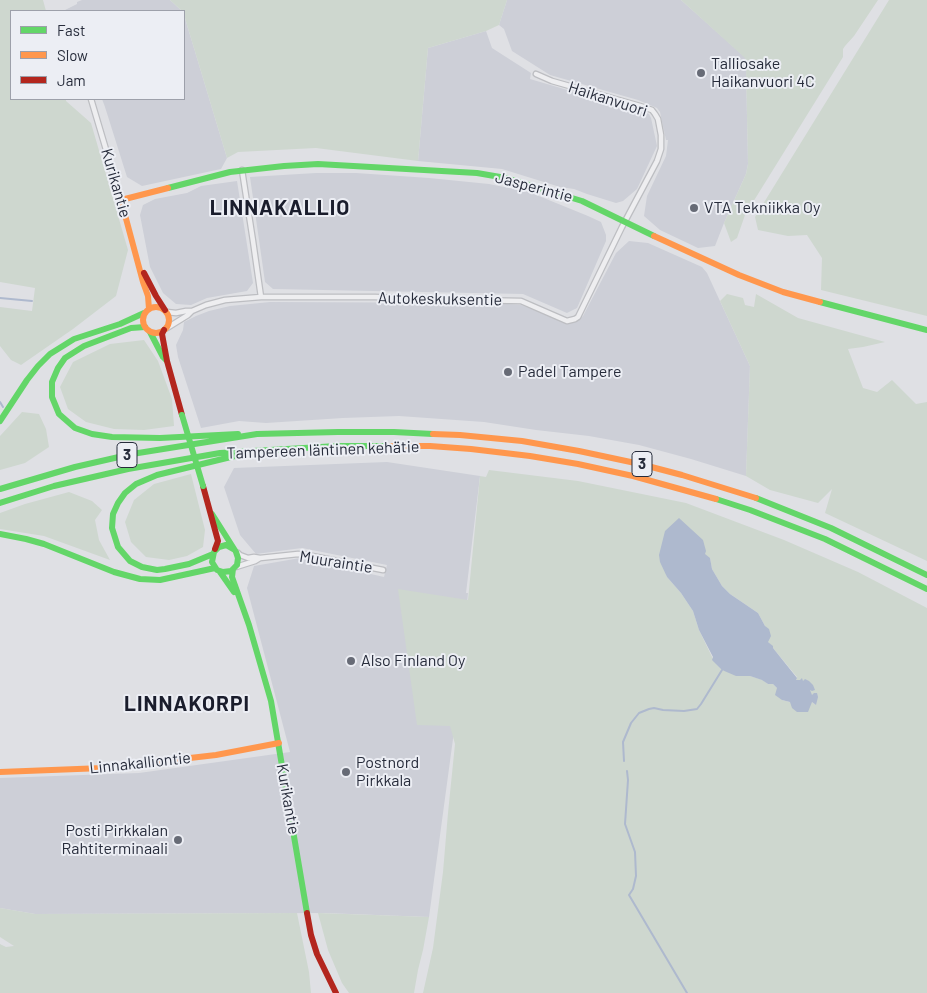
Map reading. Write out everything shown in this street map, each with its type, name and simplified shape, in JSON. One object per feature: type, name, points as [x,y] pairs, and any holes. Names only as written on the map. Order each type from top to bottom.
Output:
[{"type":"main road","name":"Jasperintie","points":[[121,200],[216,175],[242,170],[284,166],[318,164],[382,166],[477,173],[506,178],[582,201],[674,246],[784,292],[927,330]]},
{"type":"main road","name":"Kurikantie","points":[[121,200],[148,296],[147,311]]},
{"type":"main road","name":"Kurikantie","points":[[140,268],[166,311]]},
{"type":"main road","points":[[0,421],[32,373],[59,348],[74,339],[120,324],[157,306],[166,311],[169,320],[162,334],[167,361],[212,514],[218,541],[212,560],[217,569]]},
{"type":"main road","points":[[147,311],[143,320],[167,361]]},
{"type":"main road","points":[[165,329],[157,333],[148,329],[131,328],[84,346],[65,358],[54,375],[52,390],[56,408],[63,418],[75,428],[84,432],[112,437],[160,438],[258,434]]},
{"type":"main road","name":"Tampereen läntinen kehätie","points":[[0,489],[132,454],[258,434],[338,432],[430,433],[522,440],[640,464],[755,498],[831,528],[900,560],[927,575]]},
{"type":"main road","name":"Tampereen läntinen kehätie","points":[[0,502],[54,486],[128,468],[220,453],[337,446],[430,446],[471,449],[530,456],[633,476],[750,510],[825,539],[927,590]]},
{"type":"main road","points":[[235,550],[226,545],[189,564],[157,570],[142,567],[130,561],[118,546],[112,528],[113,514],[118,502],[125,493],[145,480],[157,475],[252,451]]},
{"type":"main road","points":[[0,534],[44,544],[114,572],[140,579],[166,579],[217,569],[225,572],[234,569],[238,560],[235,550],[212,514]]},
{"type":"main road","name":"Kurikantie","points":[[217,569],[228,581],[240,604]]},
{"type":"main road","name":"Kurikantie","points":[[234,569],[232,577],[266,681],[279,744],[310,930],[317,954],[336,993]]},
{"type":"main road","name":"Linnakalliontie","points":[[0,772],[103,768],[216,755],[279,744]]},
{"type":"street","name":"Haikanvuori","points":[[536,74],[552,81],[652,110],[655,114],[658,119],[661,135],[661,148],[657,161],[625,221]]},
{"type":"street","name":"Kurikantie","points":[[91,100],[121,200]]},
{"type":"street","points":[[242,170],[261,297]]},
{"type":"street","name":"Autokeskuksentie","points":[[165,329],[192,311],[206,305],[224,300],[261,297],[521,301],[567,321],[578,316],[625,221]]},
{"type":"street","name":"Autokeskuksentie","points":[[166,311],[176,313],[192,311]]},
{"type":"street","name":"Muuraintie","points":[[235,550],[248,558],[307,554],[383,570]]},
{"type":"street","name":"Muuraintie","points":[[234,569],[260,558]]},
{"type":"shaded area","points":[[0,0],[43,0],[46,10],[10,10],[10,100],[66,100],[91,123],[128,250],[116,296],[21,365],[11,360],[0,346],[0,307],[32,311],[35,288],[0,282]]},
{"type":"shaded area","points":[[82,0],[170,0],[181,10],[65,10],[77,4],[77,2]]},
{"type":"shaded area","points":[[170,0],[507,0],[499,25],[486,31],[428,48],[418,161],[316,148],[238,152],[227,158],[185,18],[185,10],[181,10]]},
{"type":"shaded area","points":[[507,0],[681,0],[745,57],[748,164],[746,174],[715,246],[698,248],[660,230],[644,216],[647,196],[666,156],[668,140],[666,140],[660,112],[657,108],[638,100],[550,75],[512,51],[504,29],[499,25]]},
{"type":"shaded area","points":[[681,0],[878,0],[843,49],[843,57],[745,215],[737,238],[731,242],[724,223],[746,174],[748,164],[745,58]]},
{"type":"shaded area","points":[[889,0],[927,0],[927,316],[821,290],[822,258],[807,235],[788,236],[758,230],[755,217]]},
{"type":"shaded area","points":[[185,18],[227,158],[221,169],[142,186],[127,177],[102,100],[185,100]]},
{"type":"shaded area","points":[[486,31],[492,48],[531,73],[530,79],[649,114],[657,146],[637,189],[623,201],[616,203],[502,169],[418,161],[428,48]]},
{"type":"shaded area","points":[[316,173],[356,173],[429,178],[489,184],[529,192],[601,222],[606,235],[606,241],[577,308],[567,313],[523,294],[273,289],[265,282],[250,177]]},
{"type":"shaded area","points":[[237,181],[253,283],[247,291],[207,298],[191,305],[176,304],[163,293],[150,267],[140,215],[143,205],[155,199],[187,193],[201,186]]},
{"type":"shaded area","points":[[629,241],[648,243],[702,267],[707,273],[750,366],[746,476],[639,445],[589,436],[484,422],[399,416],[266,423],[239,421],[201,428],[178,357],[176,345],[183,330],[184,322],[196,316],[230,306],[270,302],[495,303],[521,305],[565,322],[575,322],[583,316],[616,253]]},
{"type":"shaded area","points":[[727,294],[743,298],[745,305],[754,307],[756,294],[798,318],[885,342],[848,349],[863,388],[877,392],[892,380],[916,404],[927,402],[927,561],[825,513],[832,489],[818,503],[770,490],[746,476],[750,366],[720,301]]},
{"type":"shaded area","points":[[144,340],[158,361],[172,399],[174,426],[144,430],[114,429],[86,422],[68,409],[60,387],[73,362],[110,344]]},
{"type":"shaded area","points":[[22,412],[39,414],[46,429],[49,447],[25,463],[0,470],[0,436]]},
{"type":"shaded area","points":[[387,462],[480,476],[466,593],[468,593],[455,724],[429,917],[324,913],[35,914],[0,908],[0,778],[139,773],[290,752],[247,588],[254,566],[300,558],[384,577],[387,565],[302,548],[256,554],[240,535],[224,487],[234,468]]},
{"type":"shaded area","points":[[489,470],[578,481],[686,503],[784,540],[858,572],[927,608],[927,993],[423,993],[433,948],[443,872],[455,744],[450,726],[417,725],[398,589],[468,600],[480,476],[486,477]],"holes":[[[710,558],[712,569],[722,586],[730,594],[758,613],[765,626],[768,642],[797,677],[796,680],[803,681],[816,705],[812,702],[782,700],[777,688],[773,684],[768,684],[763,680],[750,676],[722,670],[714,661],[699,630],[693,611],[666,574]]]},
{"type":"shaded area","points":[[191,474],[205,530],[203,547],[187,556],[169,560],[146,557],[131,542],[125,522],[134,500],[154,484]]},
{"type":"shaded area","points":[[69,492],[92,501],[102,510],[95,520],[99,540],[110,560],[44,536],[0,529],[0,513]]},
{"type":"shaded area","points":[[0,908],[35,914],[297,913],[309,972],[311,993],[0,993],[0,944],[6,947],[14,946],[0,937]]},
{"type":"shaded area","points":[[318,913],[429,917],[414,993],[349,993],[342,983],[328,950]]},
{"type":"water","points":[[679,518],[703,540],[705,554],[710,558],[712,569],[722,586],[730,594],[758,613],[765,626],[769,629],[771,636],[768,642],[797,678],[796,680],[802,678],[803,681],[805,679],[813,685],[815,690],[810,690],[812,695],[817,693],[818,697],[816,705],[812,702],[808,712],[797,712],[792,708],[790,702],[782,700],[775,695],[777,688],[773,684],[768,684],[750,676],[736,676],[722,670],[712,660],[713,657],[699,630],[693,611],[667,577],[660,562],[659,555],[665,531]]},
{"type":"waterway","points":[[0,298],[32,301]]},
{"type":"waterway","points":[[0,402],[3,407]]},
{"type":"waterway","points":[[624,761],[623,742],[631,723],[639,713],[654,708],[684,711],[697,709],[722,670]]},
{"type":"waterway","points":[[627,771],[625,824],[635,852],[636,876],[633,889],[629,895],[687,993]]},
{"type":"traffic: fast","points":[[168,188],[230,172],[318,164],[477,173],[506,178],[582,201],[654,236]]},
{"type":"traffic: fast","points":[[820,302],[927,330]]},
{"type":"traffic: fast","points":[[0,421],[27,380],[50,354],[74,339],[120,324],[144,313]]},
{"type":"traffic: fast","points":[[145,327],[131,328],[84,346],[65,358],[52,382],[52,397],[59,414],[75,428],[92,434],[112,437],[160,438],[238,434]]},
{"type":"traffic: fast","points":[[150,332],[166,360]]},
{"type":"traffic: fast","points":[[182,415],[203,486]]},
{"type":"traffic: fast","points":[[0,489],[75,467],[132,454],[257,434],[338,432],[433,434]]},
{"type":"traffic: fast","points":[[0,503],[54,486],[128,469],[220,453],[337,446],[389,446]]},
{"type":"traffic: fast","points":[[213,554],[189,564],[165,569],[157,570],[142,567],[130,561],[118,547],[112,528],[113,514],[125,493],[136,484],[157,475],[239,455]]},
{"type":"traffic: fast","points":[[756,498],[831,528],[927,575]]},
{"type":"traffic: fast","points":[[716,499],[825,539],[927,589]]},
{"type":"traffic: fast","points":[[212,514],[236,552],[238,558],[237,565],[231,571],[223,572],[217,570],[212,562],[214,552],[219,547],[226,545],[233,549]]},
{"type":"traffic: fast","points":[[0,534],[44,544],[114,572],[140,579],[160,580],[215,568]]},
{"type":"traffic: fast","points":[[233,569],[232,577],[249,625],[271,701],[307,913]]},
{"type":"traffic: fast","points":[[220,572],[234,592]]},
{"type":"traffic: slow","points":[[149,309],[148,296],[121,200],[168,188]]},
{"type":"traffic: slow","points":[[654,236],[739,275],[783,292],[820,302]]},
{"type":"traffic: slow","points":[[156,307],[165,311],[169,320],[165,329],[156,333],[147,329],[143,320],[147,311],[156,307]]},
{"type":"traffic: slow","points":[[433,434],[522,441],[579,451],[682,475],[756,498]]},
{"type":"traffic: slow","points":[[389,446],[430,446],[530,456],[633,476],[716,499]]},
{"type":"traffic: slow","points":[[0,772],[103,768],[216,755],[279,743]]},
{"type":"traffic: jam","points":[[144,273],[165,310]]},
{"type":"traffic: jam","points":[[164,330],[162,334],[167,361],[182,415]]},
{"type":"traffic: jam","points":[[203,486],[218,541],[215,549]]},
{"type":"traffic: jam","points":[[307,913],[317,954],[336,993]]},
{"type":"place","name":"Talliosake Haikanvuori 4C","points":[[701,73]]},
{"type":"place","name":"VTA Tekniikka Oy","points":[[694,208]]},
{"type":"place","name":"Padel Tampere","points":[[508,372]]},
{"type":"place","name":"Also Finland Oy","points":[[351,661]]},
{"type":"place","name":"Postnord Pirkkala","points":[[346,772]]},
{"type":"place","name":"Posti Pirkkalan Rahtiterminaali","points":[[178,840]]},
{"type":"district","name":"LINNAKALLIO","points":[[280,208]]},
{"type":"district","name":"LINNAKORPI","points":[[187,704]]}]
